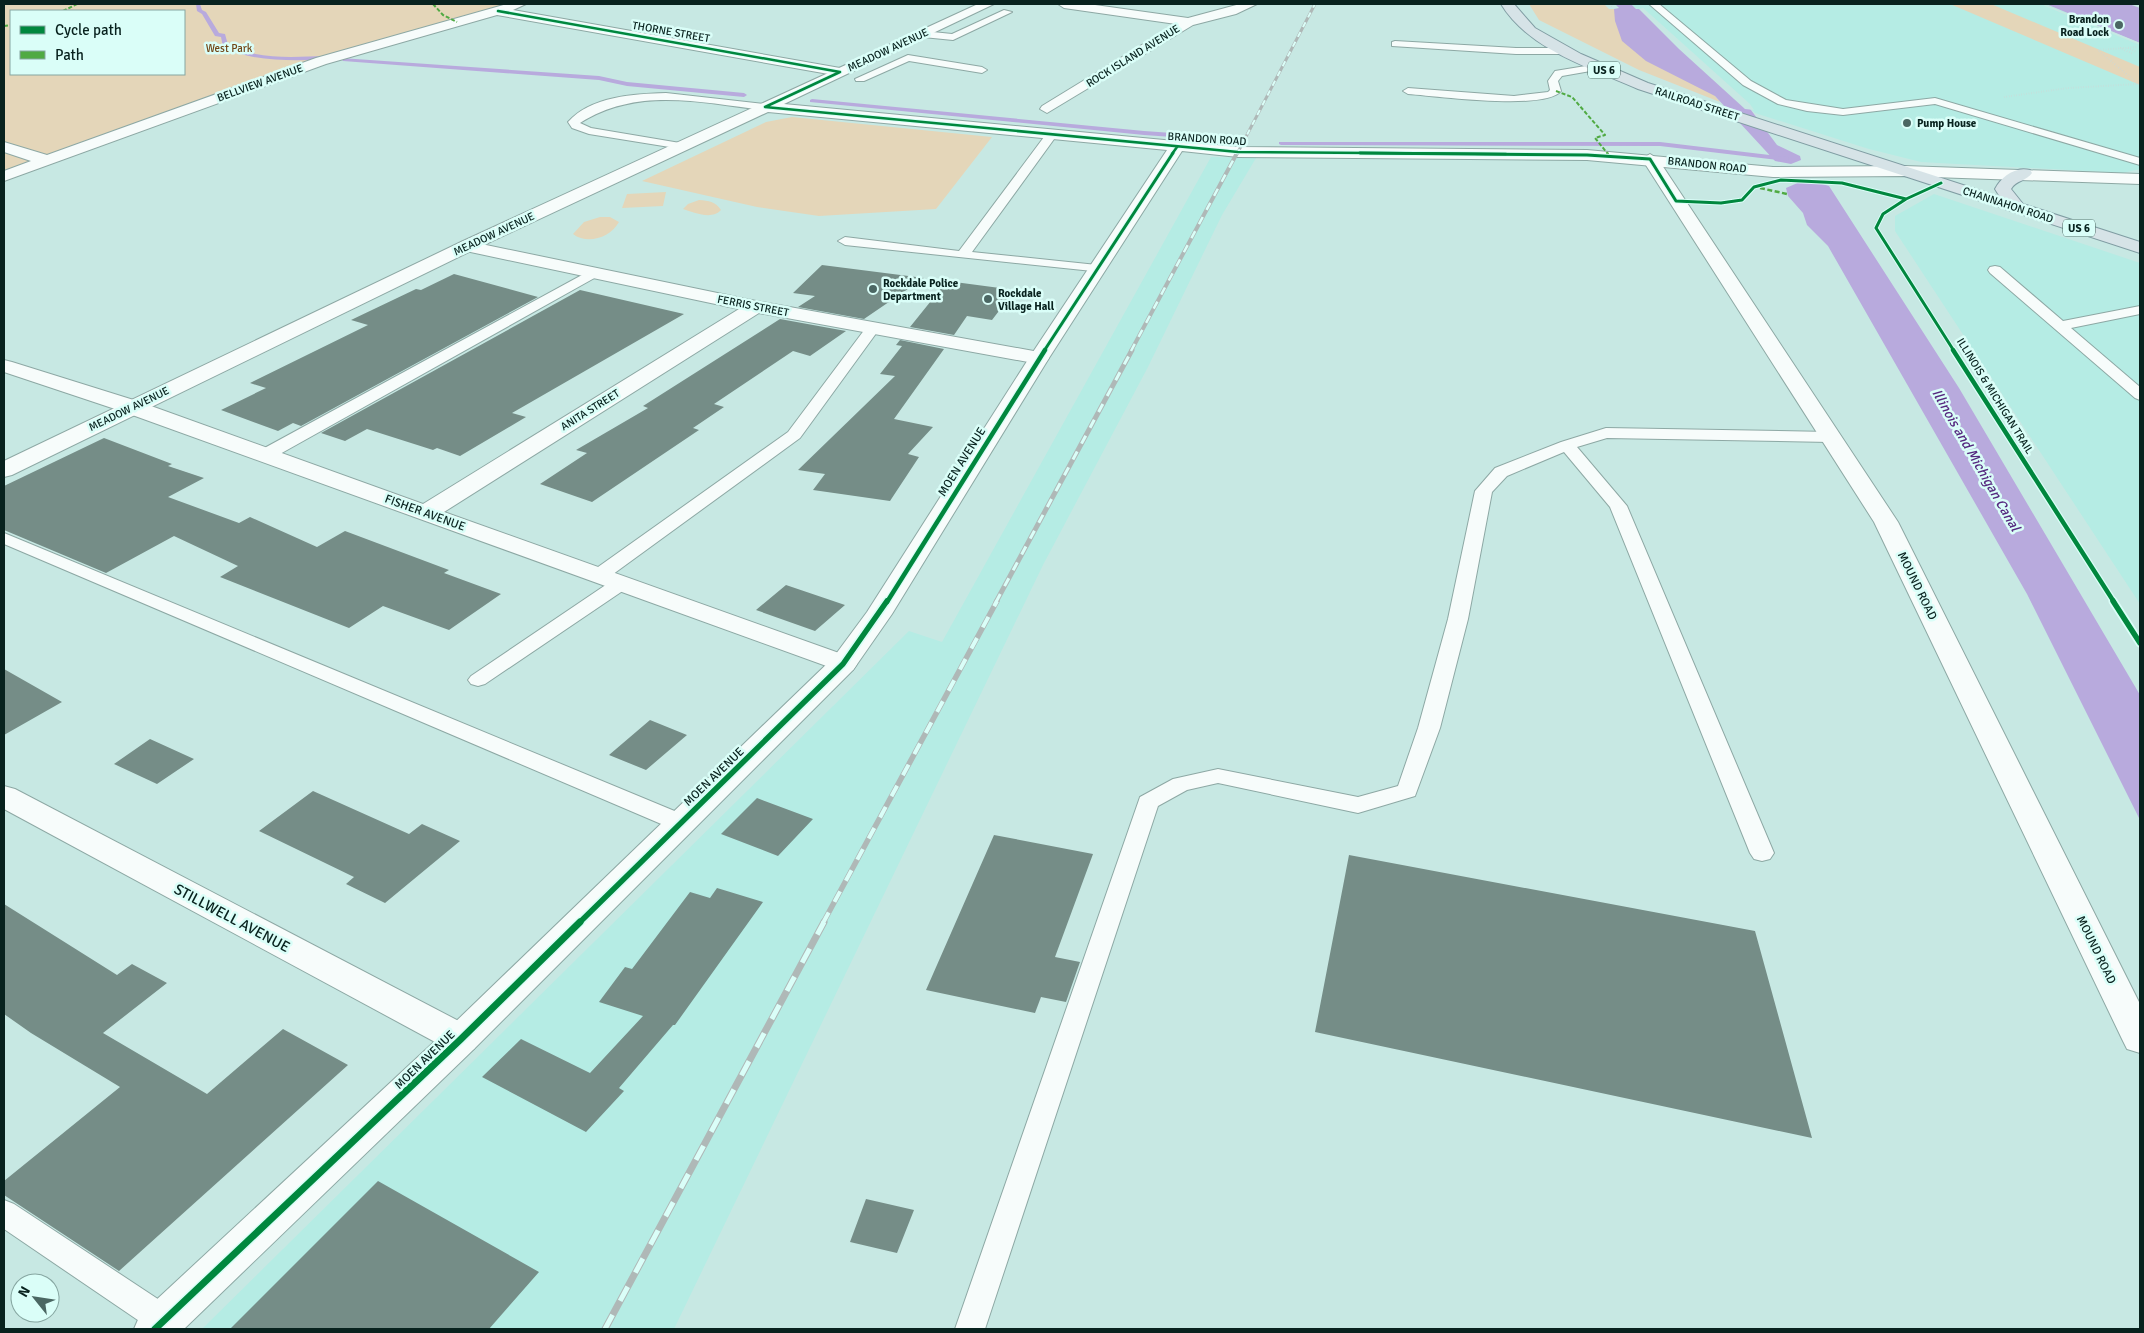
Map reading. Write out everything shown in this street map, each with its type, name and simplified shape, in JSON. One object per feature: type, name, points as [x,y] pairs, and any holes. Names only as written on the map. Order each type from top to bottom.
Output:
[{"type":"main road","name":"RAILROAD STREET","points":[[1507,4],[1530,31],[1565,51],[1643,86],[1716,112],[1904,171]]},
{"type":"main road","name":"CHANNAHON ROAD","points":[[1904,171],[2140,248]]},
{"type":"main road","points":[[2017,208],[2003,189],[2007,181],[2015,175],[2024,173]]},
{"type":"street","name":"BELLVIEW AVENUE","points":[[4,176],[346,53],[520,4]]},
{"type":"street","name":"MEADOW AVENUE","points":[[4,470],[467,246],[988,4]]},
{"type":"street","points":[[1064,4],[1188,22]]},
{"type":"street","name":"ROCK ISLAND AVENUE","points":[[1047,109],[1188,22],[1251,4]]},
{"type":"street","name":"THORNE STREET","points":[[498,11],[840,72]]},
{"type":"street","name":"BRANDON ROAD","points":[[765,107],[1177,147],[1277,153],[1587,155],[1650,159],[1773,172],[1904,171],[2024,173],[2140,179]]},
{"type":"street","points":[[4,146],[46,160]]},
{"type":"street","name":"MOEN AVENUE","points":[[160,1325],[461,1040],[843,664],[879,614],[1039,358],[1177,147]]},
{"type":"street","name":"MOUND ROAD","points":[[1650,159],[1886,522],[2140,1039]]},
{"type":"street","name":"FERRIS STREET","points":[[467,246],[756,307],[1039,358]]},
{"type":"street","name":"ANITA STREET","points":[[425,513],[756,307]]},
{"type":"street","name":"FISHER AVENUE","points":[[5,366],[132,407],[843,664]]},
{"type":"street","name":"STILLWELL AVENUE","points":[[4,796],[461,1040]]},
{"type":"lane","points":[[1654,4],[1747,84],[1782,102],[1806,108],[1843,112],[1935,101],[2140,162]]},
{"type":"lane","points":[[923,34],[953,37],[1006,12]]},
{"type":"lane","points":[[1395,44],[1516,51],[1565,51]]},
{"type":"lane","points":[[869,58],[893,63]]},
{"type":"lane","points":[[860,79],[902,59],[922,59],[982,70]]},
{"type":"lane","points":[[1408,92],[1504,99],[1551,95],[1556,90],[1553,81],[1559,73],[1598,67]]},
{"type":"lane","points":[[682,146],[589,131],[576,126],[574,122],[594,108],[610,102],[635,97],[675,98],[765,107]]},
{"type":"lane","points":[[964,255],[1051,135]]},
{"type":"lane","points":[[846,241],[1098,269]]},
{"type":"lane","points":[[1995,270],[2140,395]]},
{"type":"lane","points":[[265,455],[593,273]]},
{"type":"lane","points":[[2060,326],[2140,310]]},
{"type":"lane","points":[[478,680],[794,435],[873,328]]},
{"type":"lane","points":[[970,1329],[1148,802],[1181,784],[1218,776],[1358,804],[1407,791],[1429,728],[1458,619],[1484,491],[1501,472],[1567,445],[1606,432],[1830,437]]},
{"type":"lane","points":[[1567,445],[1618,506],[1762,853]]},
{"type":"lane","points":[[4,538],[681,823]]},
{"type":"lane","points":[[4,1213],[160,1325]]},
{"type":"path","points":[[1610,4],[1613,8]]},
{"type":"path","points":[[2068,88],[2138,84],[2098,50],[2138,47]]},
{"type":"path","points":[[2120,48],[2133,54]]},
{"type":"path","points":[[2126,48],[2137,52]]},
{"type":"shaded area","points":[[1631,4],[2045,4],[2140,43],[2140,169],[2123,173],[1921,162],[1869,149],[1755,113]]},
{"type":"shaded area","points":[[1211,157],[1256,158],[1222,215],[1148,367],[1043,565],[674,1329],[202,1329],[909,631],[942,642]]},
{"type":"shaded area","points":[[1934,194],[2140,263],[2140,604],[1895,231],[1895,216]]},
{"type":"green space","name":"West Park","points":[[4,4],[511,4],[452,20],[4,173]]},
{"type":"green space","points":[[1529,4],[1604,4],[1609,9],[1620,9],[1650,17],[1720,102],[1639,70],[1539,20]]},
{"type":"green space","points":[[1950,4],[1991,4],[2140,67],[2140,85]]},
{"type":"green space","points":[[792,117],[992,137],[936,209],[819,216],[757,207],[642,181],[766,122]]},
{"type":"green space","points":[[666,192],[663,206],[622,208],[627,194]]},
{"type":"green space","points":[[699,200],[714,203],[721,210],[713,215],[708,215],[683,209],[688,204]]},
{"type":"green space","points":[[600,217],[610,217],[619,222],[610,232],[598,238],[585,239],[573,234],[584,222]]},
{"type":"water","points":[[1615,4],[1631,4],[1636,9],[1641,9],[1748,106],[1777,145],[1800,156],[1801,160],[1791,164],[1775,161],[1715,96],[1646,61],[1622,41],[1615,21],[1614,9],[1619,8]]},
{"type":"water","name":"Brandon Road Lock","points":[[2046,4],[2129,4],[2140,8],[2140,43]]},
{"type":"water","name":"Illinois and Michigan Canal","points":[[1802,181],[1829,186],[1959,388],[2140,695],[2140,820],[2027,594],[1828,246],[1807,225],[1803,213],[1788,196],[1786,188]]},
{"type":"pier","points":[[2043,4],[2140,43],[2140,45],[2045,6]]},
{"type":"pier","points":[[1641,6],[1750,104],[1754,110],[1745,109],[1679,49],[1639,9],[1643,8]]},
{"type":"building","points":[[822,265],[924,278],[864,319],[798,307],[815,296],[793,293]]},
{"type":"building","points":[[454,274],[538,297],[301,426],[293,423],[278,431],[221,410],[266,388],[250,383],[368,325],[351,320],[416,289],[421,290]]},
{"type":"building","points":[[947,281],[1015,290],[992,320],[967,316],[954,335],[910,327]]},
{"type":"building","points":[[580,290],[684,314],[512,413],[526,417],[460,456],[437,448],[433,450],[367,429],[345,441],[321,433]]},
{"type":"building","points":[[780,319],[846,331],[810,356],[793,351],[714,404],[724,407],[693,428],[699,430],[592,502],[540,484],[587,453],[576,450],[648,408],[643,406]]},
{"type":"building","points":[[900,340],[944,349],[894,419],[933,427],[908,454],[919,457],[890,501],[813,490],[825,474],[798,470],[895,376],[880,374],[902,346],[896,345]]},
{"type":"building","points":[[104,438],[172,464],[168,466],[204,478],[168,497],[239,523],[250,517],[317,547],[345,531],[449,570],[444,573],[501,594],[449,630],[383,606],[349,628],[220,577],[238,566],[174,536],[106,573],[4,530],[4,486]]},
{"type":"building","points":[[786,585],[845,605],[815,631],[756,610]]},
{"type":"building","points":[[4,669],[62,702],[4,735]]},
{"type":"building","points":[[650,720],[687,735],[646,770],[609,755]]},
{"type":"building","points":[[150,739],[194,759],[157,784],[114,764]]},
{"type":"building","points":[[313,791],[409,834],[422,824],[460,841],[385,903],[346,884],[354,877],[259,831]]},
{"type":"building","points":[[757,798],[813,819],[778,856],[721,834]]},
{"type":"building","points":[[994,835],[1093,854],[1055,957],[1080,962],[1066,1002],[1041,997],[1035,1013],[926,990]]},
{"type":"building","points":[[1349,855],[1755,931],[1812,1138],[1315,1032]]},
{"type":"building","points":[[717,888],[763,902],[675,1025],[619,1088],[624,1091],[586,1132],[482,1077],[521,1039],[590,1073],[643,1016],[599,1002],[625,967],[632,969],[690,892],[710,898]]},
{"type":"building","points":[[4,904],[117,975],[132,964],[167,983],[103,1033],[207,1094],[283,1029],[348,1065],[119,1271],[4,1195],[4,1181],[120,1087],[31,1033],[4,1014]]},
{"type":"building","points":[[378,1181],[539,1272],[489,1329],[230,1329]]},
{"type":"building","points":[[866,1199],[914,1210],[897,1253],[850,1242]]},
{"type":"waterway","points":[[198,4],[200,11],[204,13],[217,35],[223,35],[225,46],[249,55],[261,57],[287,59],[326,58]]},
{"type":"waterway","points":[[343,59],[599,78],[627,84],[744,95]]},
{"type":"waterway","points":[[812,101],[1144,133],[1229,139]]},
{"type":"waterway","points":[[1281,143],[1660,144],[1787,159]]},
{"type":"railway","points":[[1237,154],[1315,4]]},
{"type":"railway","points":[[1131,351],[1237,153]]},
{"type":"railway","points":[[996,602],[1132,350]]},
{"type":"railway","points":[[823,923],[997,601]]},
{"type":"railway","points":[[605,1329],[824,922]]},
{"type":"marked path","points":[[65,10],[77,4]]},
{"type":"marked path","points":[[433,4],[443,15],[457,22]]},
{"type":"marked path","points":[[4,26],[10,25]]},
{"type":"marked path","points":[[1556,91],[1572,97],[1605,135],[1595,138],[1609,156]]},
{"type":"marked path","points":[[1760,188],[1787,194]]},
{"type":"cycle path","points":[[498,11],[840,72]]},
{"type":"cycle path","points":[[765,107],[840,72]]},
{"type":"cycle path","points":[[765,107],[1238,152],[1587,155],[1650,159],[1676,201],[1721,203],[1742,200],[1754,187],[1781,180],[1842,183],[1906,199]]},
{"type":"cycle path","points":[[155,1329],[461,1039],[843,664],[879,614],[1039,358],[1177,147]]},
{"type":"cycle path","name":"ILLINOIS & MICHIGAN TRAIL","points":[[1941,183],[1906,199],[1883,214],[1876,228],[2140,643]]},
{"type":"place","name":"Brandon Road Lock","points":[[2119,25]]},
{"type":"place","name":"Pump House","points":[[1907,123]]},
{"type":"place","name":"Rockdale Police Department","points":[[873,289]]},
{"type":"place","name":"Rockdale Village Hall","points":[[988,299]]}]
